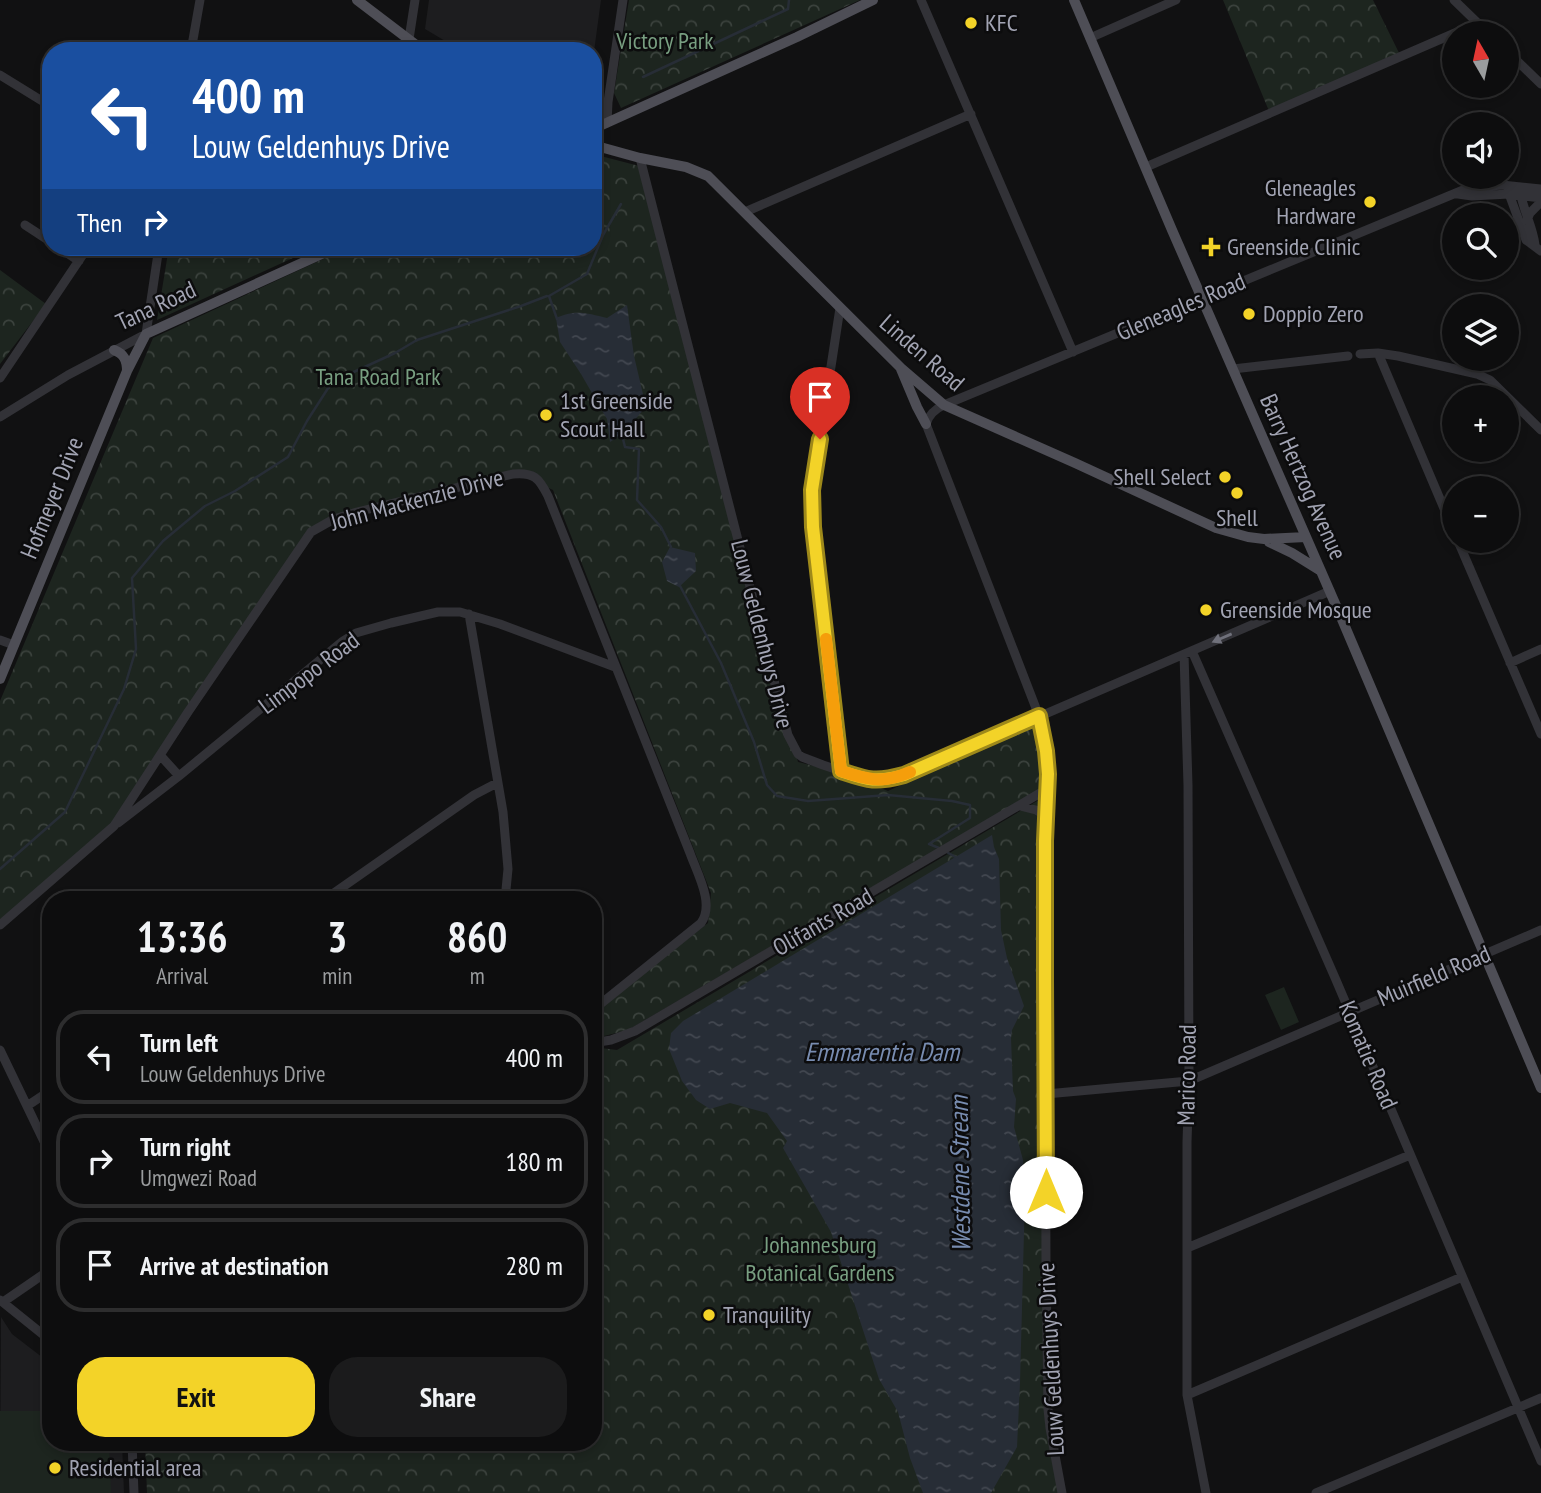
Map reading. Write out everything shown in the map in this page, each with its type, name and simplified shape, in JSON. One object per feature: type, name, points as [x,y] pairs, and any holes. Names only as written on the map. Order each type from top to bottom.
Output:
[{"type":"main road","points":[[357,0],[413,42]]},
{"type":"main road","points":[[602,125],[873,0]]},
{"type":"main road","name":"Barry Hertzog Avenue","points":[[1074,0],[1330,591],[1541,1088]]},
{"type":"main road","points":[[602,134],[606,123]]},
{"type":"main road","points":[[602,138],[612,150],[602,152]]},
{"type":"main road","name":"Linden Road","points":[[602,147],[686,167],[713,180],[901,368],[944,405],[1216,528],[1264,539],[1306,537]]},
{"type":"main road","name":"Tana Road","points":[[146,334],[317,256]]},
{"type":"main road","name":"Hofmeyer Drive","points":[[0,679],[127,371],[146,334]]},
{"type":"main road","points":[[114,350],[124,357],[127,371]]},
{"type":"main road","points":[[901,368],[926,424]]},
{"type":"main road","points":[[1264,539],[1321,571]]},
{"type":"street","points":[[193,42],[200,0]]},
{"type":"street","points":[[409,39],[415,0]]},
{"type":"street","points":[[606,123],[623,0]]},
{"type":"street","points":[[921,0],[1073,352]]},
{"type":"street","points":[[1090,38],[1176,0]]},
{"type":"street","points":[[1454,0],[1476,21]]},
{"type":"street","points":[[1146,167],[1442,39]]},
{"type":"street","points":[[1519,63],[1541,84]]},
{"type":"street","points":[[0,75],[42,101]]},
{"type":"street","points":[[745,212],[971,114]]},
{"type":"street","name":"Louw Geldenhuys Drive","points":[[640,158],[794,749],[802,757],[865,779],[887,779],[904,775],[1039,716],[1047,762],[1045,1263],[1048,1409],[1062,1493]]},
{"type":"street","name":"Gleneagles Road","points":[[944,405],[1474,187],[1520,191],[1541,189]]},
{"type":"street","points":[[1508,190],[1526,240],[1538,248]]},
{"type":"street","points":[[1520,191],[1538,248]]},
{"type":"street","name":"Gleneagles Road","points":[[1520,191],[1541,200]]},
{"type":"street","points":[[1527,220],[1541,200]]},
{"type":"street","points":[[25,225],[42,236]]},
{"type":"street","points":[[72,256],[79,261]]},
{"type":"street","points":[[0,378],[82,256]]},
{"type":"street","points":[[146,334],[158,256]]},
{"type":"street","points":[[840,308],[812,490],[812,510],[841,771]]},
{"type":"street","name":"Tana Road","points":[[1,416],[68,375],[146,334]]},
{"type":"street","points":[[1360,354],[1378,353],[1485,377],[1541,430]]},
{"type":"street","points":[[1378,353],[1442,503]]},
{"type":"street","points":[[1233,369],[1348,356]]},
{"type":"street","points":[[944,405],[933,412],[926,424],[1039,716],[1330,591]]},
{"type":"street","name":"John Mackenzie Drive","points":[[0,925],[114,827],[311,532],[341,517],[521,474],[534,476],[548,496],[703,888],[706,915],[701,923],[602,1003]]},
{"type":"street","points":[[1463,553],[1541,734]]},
{"type":"street","name":"Limpopo Road","points":[[114,827],[350,636],[363,630],[438,612],[469,614],[615,667]]},
{"type":"street","points":[[469,614],[503,812],[508,853],[506,891]]},
{"type":"street","points":[[0,640],[14,645]]},
{"type":"street","points":[[1510,663],[1541,649]]},
{"type":"street","name":"Komatie Road","points":[[1188,652],[1350,1012],[1541,1461]]},
{"type":"street","name":"Marico Road","points":[[1188,652],[1187,1395],[1206,1493]]},
{"type":"street","points":[[160,755],[179,776]]},
{"type":"street","points":[[337,891],[474,795],[497,783]]},
{"type":"street","name":"Olifants Road","points":[[602,1042],[635,1031],[1047,789]]},
{"type":"street","points":[[1020,806],[1046,816]]},
{"type":"street","name":"Muirfield Road","points":[[1046,1094],[1189,1082],[1541,930]]},
{"type":"street","points":[[0,1050],[42,1137]]},
{"type":"street","points":[[27,1106],[42,1096]]},
{"type":"street","points":[[1187,1248],[1410,1155]]},
{"type":"street","points":[[42,1275],[1,1301],[42,1334]]},
{"type":"street","points":[[1187,1395],[1462,1277]]},
{"type":"street","points":[[1316,1493],[1541,1398]]},
{"type":"street","points":[[132,1451],[134,1493]]},
{"type":"shaded area","points":[[429,0],[601,0],[595,42],[447,42],[425,29]]},
{"type":"shaded area","name":"Residential area","points":[[1,1317],[12,1334],[42,1357],[42,1451],[122,1451],[124,1493],[0,1493]]},
{"type":"green space","name":"Victory Park","points":[[629,0],[860,0],[621,108],[614,93]]},
{"type":"green space","points":[[1223,0],[1373,0],[1401,57],[1269,111]]},
{"type":"green space","name":"Tana Road Park","points":[[602,156],[643,167],[798,762],[843,773],[888,791],[1038,723],[1044,787],[628,1030],[602,1036],[602,1006],[708,923],[711,893],[553,490],[523,476],[338,519],[311,534],[117,827],[0,920],[0,701],[153,338],[330,256],[602,256]]},
{"type":"green space","points":[[168,256],[297,256],[157,320]]},
{"type":"green space","points":[[0,270],[46,304],[0,364]]},
{"type":"green space","name":"Johannesburg Botanical Gardens","points":[[1044,797],[1048,1095],[1045,1422],[1060,1493],[147,1493],[145,1451],[602,1451],[602,1048],[617,1050]]},
{"type":"green space","points":[[1284,987],[1299,1022],[1281,1030],[1265,995]]},
{"type":"green space","name":"Residential area","points":[[0,1411],[42,1411],[42,1451],[109,1451],[111,1493],[0,1493]]},
{"type":"water","points":[[627,305],[634,356],[646,407],[622,434],[610,442],[607,419],[560,342],[556,318],[587,313],[607,318]]},
{"type":"water","points":[[670,547],[695,553],[696,571],[679,587],[667,581],[662,562]]},
{"type":"water","name":"Emmarentia Dam","points":[[992,835],[999,859],[1001,930],[1007,958],[1024,1006],[1011,1038],[1013,1091],[1016,1099],[1014,1127],[1023,1160],[1025,1194],[1017,1447],[991,1493],[923,1493],[898,1412],[879,1379],[831,1232],[783,1148],[787,1141],[767,1113],[730,1103],[710,1109],[696,1100],[682,1081],[669,1049],[671,1033],[683,1021]]},
{"type":"waterway","points":[[643,77],[788,9],[789,0]]},
{"type":"waterway","points":[[602,237],[621,204]]},
{"type":"waterway","points":[[557,319],[549,296],[587,274],[594,256]]},
{"type":"waterway","points":[[0,869],[65,812],[124,689],[136,649],[132,578],[163,541],[205,506],[235,491],[288,457],[332,382],[417,340],[547,296]]},
{"type":"waterway","points":[[621,431],[625,447],[639,449],[637,500],[661,527],[671,547]]},
{"type":"waterway","points":[[679,584],[721,663],[754,742],[767,785],[777,796],[808,801],[888,795],[970,805],[970,818],[929,844],[939,848]]},
{"type":"waterway","name":"Westdene Stream","points":[[945,851],[957,858]]},
{"type":"slow traffic","points":[[826,639],[841,771],[875,780],[910,772]]},
{"type":"place","name":"KFC","points":[[971,23]]},
{"type":"place","name":"Gleneagles Hardware","points":[[1370,202]]},
{"type":"place","name":"Greenside Clinic","points":[[1211,247]]},
{"type":"place","name":"Doppio Zero","points":[[1249,314]]},
{"type":"place","name":"1st Greenside Scout Hall","points":[[546,415]]},
{"type":"place","name":"Shell Select","points":[[1225,477]]},
{"type":"place","name":"Shell","points":[[1237,493]]},
{"type":"place","name":"Greenside Mosque","points":[[1206,610]]},
{"type":"place","name":"Tranquility","points":[[709,1315]]},
{"type":"place","name":"Residential area","points":[[55,1468]]},
{"type":"route","points":[[820,439],[812,490],[813,527],[841,771],[875,780],[904,775],[1039,716],[1048,774],[1045,841],[1046,1192]]}]
